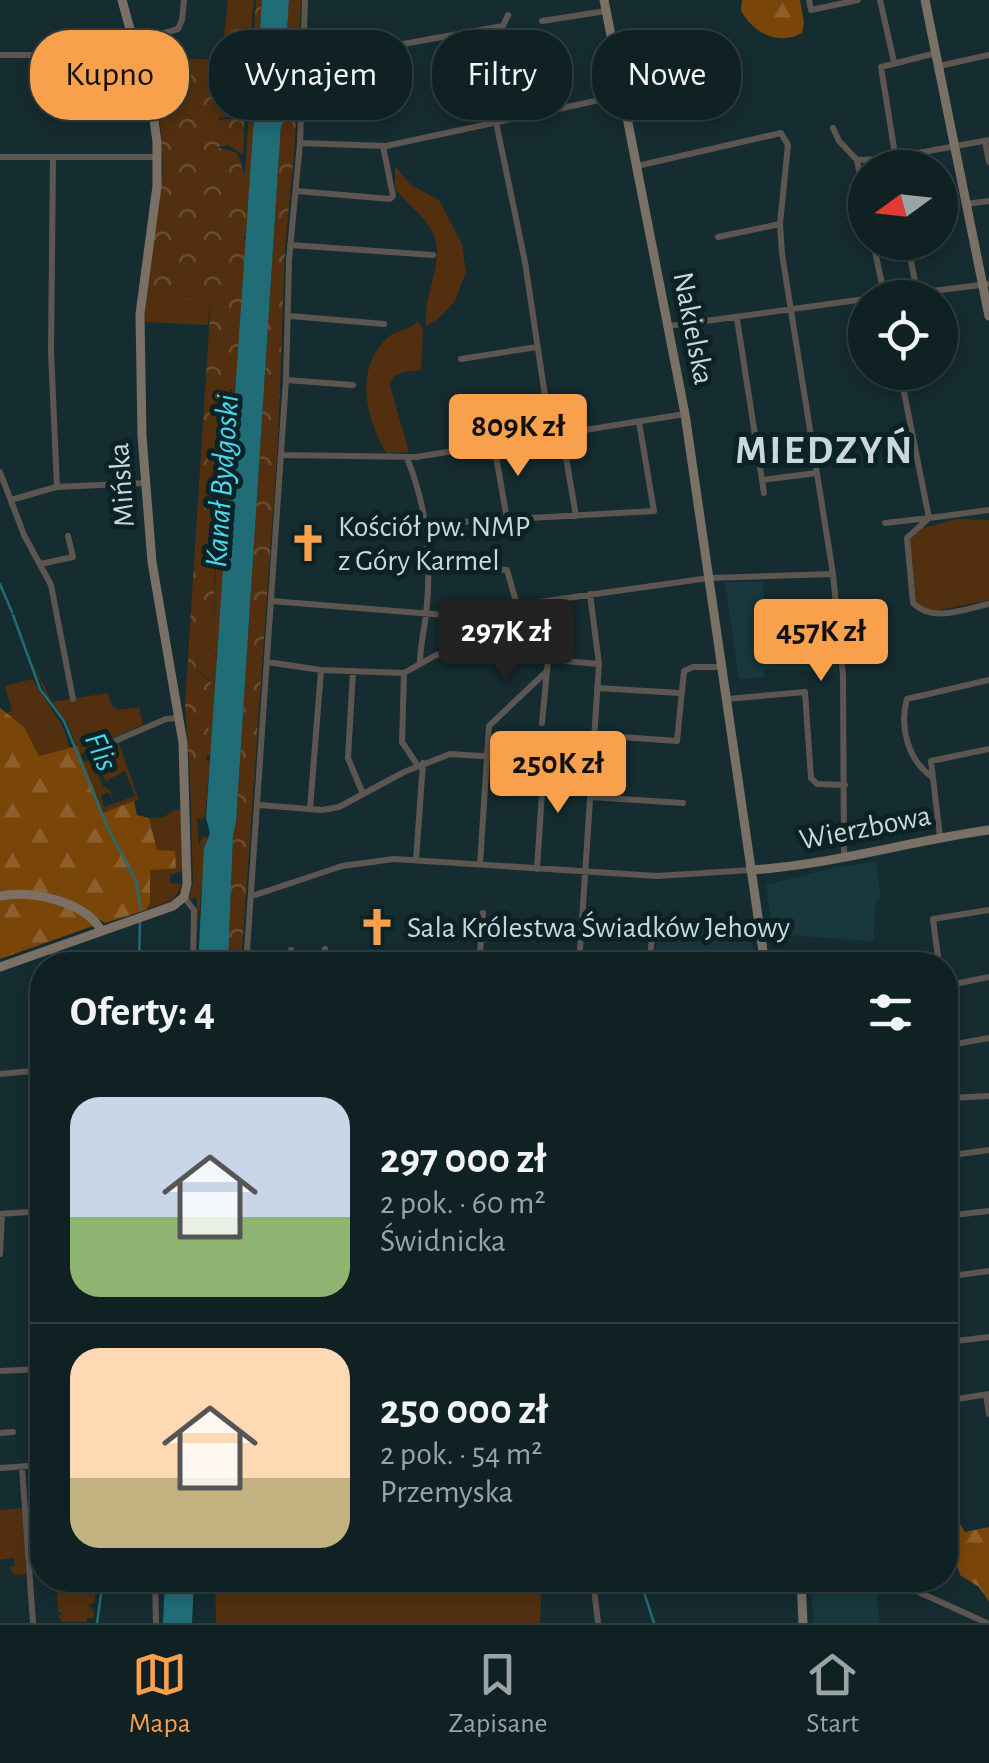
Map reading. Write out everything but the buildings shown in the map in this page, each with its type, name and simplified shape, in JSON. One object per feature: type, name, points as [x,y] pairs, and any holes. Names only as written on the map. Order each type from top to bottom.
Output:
[{"type":"street","name":"Mińska","points":[[122,0],[130,30]]},
{"type":"street","points":[[175,30],[182,20],[184,0]]},
{"type":"street","points":[[304,30],[305,0]]},
{"type":"street","points":[[809,0],[811,10],[858,0]]},
{"type":"street","points":[[880,0],[894,62]]},
{"type":"street","points":[[924,0],[986,284],[989,316]]},
{"type":"street","points":[[542,21],[605,5]]},
{"type":"street","name":"Nakielska","points":[[605,5],[610,30]]},
{"type":"street","points":[[412,42],[503,26],[508,14]]},
{"type":"street","points":[[894,150],[882,65],[936,53]]},
{"type":"street","points":[[0,55],[30,55]]},
{"type":"street","points":[[938,66],[989,55]]},
{"type":"street","points":[[300,143],[384,146],[592,102]]},
{"type":"street","name":"Mińska","points":[[154,120],[157,186],[140,322],[145,483],[152,563],[180,718],[188,873],[184,897],[194,909],[193,952]]},
{"type":"street","points":[[247,952],[301,120]]},
{"type":"street","name":"Nakielska","points":[[628,120],[685,414],[763,952]]},
{"type":"street","points":[[496,122],[525,262],[552,436]]},
{"type":"street","points":[[833,128],[838,141],[848,150]]},
{"type":"street","points":[[637,166],[781,133],[788,145],[780,224],[833,574],[843,675],[844,857]]},
{"type":"street","points":[[938,150],[987,140],[989,162]]},
{"type":"street","points":[[296,191],[390,199],[393,196],[384,146]]},
{"type":"street","points":[[0,157],[158,157]]},
{"type":"street","points":[[52,158],[51,352],[58,487]]},
{"type":"street","points":[[966,204],[989,201]]},
{"type":"street","points":[[718,237],[780,224]]},
{"type":"street","points":[[290,245],[434,255]]},
{"type":"street","points":[[958,287],[986,284]]},
{"type":"street","points":[[670,326],[848,302]]},
{"type":"street","points":[[290,316],[384,324]]},
{"type":"street","points":[[737,319],[764,493]]},
{"type":"street","points":[[461,359],[538,347]]},
{"type":"street","points":[[286,380],[353,385]]},
{"type":"street","points":[[904,390],[929,518]]},
{"type":"street","points":[[281,455],[407,458],[685,414]]},
{"type":"street","points":[[427,524],[654,511],[639,422]]},
{"type":"street","points":[[562,434],[576,516]]},
{"type":"street","points":[[494,445],[507,519]]},
{"type":"street","points":[[407,458],[427,524],[430,568],[420,663]]},
{"type":"street","points":[[0,472],[54,596],[73,698]]},
{"type":"street","points":[[762,480],[816,473]]},
{"type":"street","points":[[11,500],[58,487],[145,483]]},
{"type":"street","points":[[884,524],[989,510]]},
{"type":"street","points":[[929,518],[907,538],[913,603],[934,615],[989,604]]},
{"type":"street","points":[[40,564],[73,557],[68,536]]},
{"type":"street","points":[[463,567],[507,570],[517,605]]},
{"type":"street","points":[[271,602],[426,614],[709,578],[833,574]]},
{"type":"street","points":[[580,952],[599,664],[590,594]]},
{"type":"street","points":[[267,662],[322,670],[404,673],[451,652],[599,664]]},
{"type":"street","points":[[542,723],[548,660]]},
{"type":"street","points":[[594,735],[676,741],[683,674],[687,668],[722,667]]},
{"type":"street","points":[[310,809],[322,670]]},
{"type":"street","points":[[353,671],[348,762],[363,794]]},
{"type":"street","points":[[480,864],[489,726],[547,671]]},
{"type":"street","points":[[404,673],[402,742],[409,756],[420,764]]},
{"type":"street","points":[[932,778],[916,762],[906,734],[907,698],[989,680]]},
{"type":"street","points":[[597,688],[680,693]]},
{"type":"street","points":[[727,699],[805,692],[811,778],[817,784],[845,785]]},
{"type":"street","points":[[88,752],[166,719],[180,718]]},
{"type":"street","points":[[916,762],[989,750]]},
{"type":"street","points":[[259,805],[332,809],[420,764],[450,754],[592,762]]},
{"type":"street","points":[[404,772],[409,756]]},
{"type":"street","points":[[537,868],[544,760]]},
{"type":"street","points":[[930,761],[940,837]]},
{"type":"street","points":[[416,860],[420,764]]},
{"type":"street","points":[[590,796],[683,803]]},
{"type":"street","name":"Wierzbowa","points":[[751,870],[809,865],[989,830]]},
{"type":"street","points":[[252,896],[342,866],[376,860],[677,877],[751,870]]},
{"type":"street","points":[[0,896],[24,894],[57,901],[92,918],[102,930]]},
{"type":"street","points":[[45,952],[172,906],[184,897]]},
{"type":"street","points":[[938,952],[933,918],[989,910]]},
{"type":"street","points":[[480,952],[483,913]]},
{"type":"street","points":[[650,952],[653,929]]},
{"type":"street","points":[[325,948],[325,952]]},
{"type":"street","points":[[0,968],[30,957]]},
{"type":"street","points":[[958,984],[989,978]]},
{"type":"street","points":[[958,1044],[989,1038]]},
{"type":"street","points":[[0,1074],[30,1071]]},
{"type":"street","points":[[958,1098],[989,1096]]},
{"type":"street","points":[[958,1154],[989,1150]]},
{"type":"street","points":[[958,1215],[989,1211]]},
{"type":"street","points":[[0,1254],[1,1214],[30,1212]]},
{"type":"street","points":[[958,1275],[989,1271]]},
{"type":"street","points":[[958,1342],[989,1336]]},
{"type":"street","points":[[0,1371],[30,1370]]},
{"type":"street","points":[[958,1399],[988,1395],[989,1414]]},
{"type":"street","points":[[0,1433],[14,1432]]},
{"type":"street","points":[[22,1466],[30,1580]]},
{"type":"street","points":[[0,1468],[30,1466]]},
{"type":"street","points":[[31,1592],[33,1623]]},
{"type":"street","points":[[155,1592],[156,1623]]},
{"type":"street","points":[[594,1592],[598,1623]]},
{"type":"street","points":[[802,1592],[804,1623]]},
{"type":"street","points":[[919,1592],[987,1623]]},
{"type":"shaded area","points":[[725,582],[763,582],[765,612],[830,617],[838,673],[770,669],[764,670],[765,677],[739,679]]},
{"type":"shaded area","points":[[876,862],[881,899],[876,900],[873,941],[773,934],[766,885],[836,867]]},
{"type":"shaded area","points":[[660,926],[751,933],[754,952],[655,952]]},
{"type":"shaded area","points":[[812,1592],[878,1592],[879,1623],[813,1623]]},
{"type":"green space","points":[[228,0],[254,0],[251,30],[225,30]]},
{"type":"green space","points":[[256,0],[262,0],[260,30],[254,30]]},
{"type":"green space","points":[[289,0],[301,0],[300,30],[287,30]]},
{"type":"green space","points":[[742,0],[800,0],[802,33],[784,38],[767,35],[741,11]]},
{"type":"green space","points":[[189,58],[209,60],[209,120],[244,120],[243,155],[228,145],[216,147],[237,153],[245,176],[248,120],[254,120],[236,386],[230,390],[228,416],[221,433],[225,488],[215,553],[214,627],[199,638],[197,669],[211,683],[208,733],[203,757],[190,776],[185,705],[211,298],[146,302],[163,169],[159,120],[189,120]]},
{"type":"green space","points":[[281,120],[296,120],[242,952],[228,952]]},
{"type":"green space","points":[[395,166],[411,185],[439,200],[462,244],[466,272],[455,301],[426,326],[436,242],[429,225],[395,188]]},
{"type":"green space","points":[[211,297],[208,325],[144,322],[146,302]]},
{"type":"green space","points":[[418,321],[423,330],[421,370],[393,377],[390,386],[409,452],[386,453],[369,411],[369,368],[388,337]]},
{"type":"green space","points":[[236,386],[218,653],[214,656],[218,657],[211,755],[206,760],[210,761],[205,816],[201,820],[197,817],[199,846],[202,836],[207,837],[197,933],[197,897],[189,899],[193,884],[190,776],[206,745],[210,681],[197,669],[199,638],[214,627],[217,531],[225,488],[221,445]]},
{"type":"green space","points":[[957,519],[989,520],[989,600],[934,611],[917,606],[909,541],[922,528]]},
{"type":"green space","points":[[29,656],[52,702],[108,693],[111,705],[118,710],[139,707],[143,725],[88,748],[80,756],[67,722],[46,695]]},
{"type":"green space","points":[[32,679],[62,725],[70,748],[39,756],[24,727],[6,713],[12,711],[5,686]]},
{"type":"green space","points":[[0,708],[24,727],[39,756],[77,746],[103,813],[134,801],[137,815],[149,818],[157,850],[175,851],[176,869],[150,870],[150,902],[146,910],[105,923],[92,915],[93,926],[0,959]]},
{"type":"green space","points":[[118,741],[139,800],[103,813],[82,761],[91,760],[103,786],[110,790],[113,800],[108,792],[101,796],[104,807],[135,796],[125,771],[106,781],[92,753]]},
{"type":"green space","points":[[181,810],[182,871],[170,875],[170,883],[181,884],[173,899],[147,909],[150,870],[175,869],[157,851],[149,818],[164,817]]},
{"type":"green space","points":[[23,1508],[26,1574],[14,1575],[10,1567],[15,1566],[14,1558],[0,1560],[0,1510]]},
{"type":"green space","points":[[958,1521],[965,1532],[989,1527],[989,1602],[979,1587],[960,1575]]},
{"type":"green space","points":[[57,1592],[95,1592],[95,1602],[88,1606],[94,1610],[94,1618],[87,1618],[87,1622],[63,1622],[58,1616],[64,1613],[58,1612]]},
{"type":"green space","points":[[215,1592],[541,1592],[540,1623],[216,1623]]},
{"type":"water","points":[[262,0],[289,0],[287,30],[260,30]]},
{"type":"water","points":[[254,120],[281,120],[228,952],[199,952],[204,848],[210,833],[206,818]]},
{"type":"water","points":[[164,1592],[193,1592],[192,1623],[163,1623]]},
{"type":"waterway","name":"Flis","points":[[0,584],[12,612]]},
{"type":"waterway","name":"Flis","points":[[13,615],[40,689],[64,721],[107,826],[136,881],[141,909]]},
{"type":"waterway","name":"Flis","points":[[139,952],[140,922]]},
{"type":"waterway","name":"Flis","points":[[97,1623],[101,1592]]},
{"type":"waterway","points":[[644,1592],[654,1623]]},
{"type":"place","name":"Kościół pw. NMP z Góry Karmel","points":[[308,543]]},
{"type":"place","name":"Sala Królestwa Świadków Jehowy","points":[[377,927]]},
{"type":"district","name":"MIEDZYŃ","points":[[825,449]]},
{"type":"water label","name":"Kanał Bydgoski","points":[[221,481]]}]
